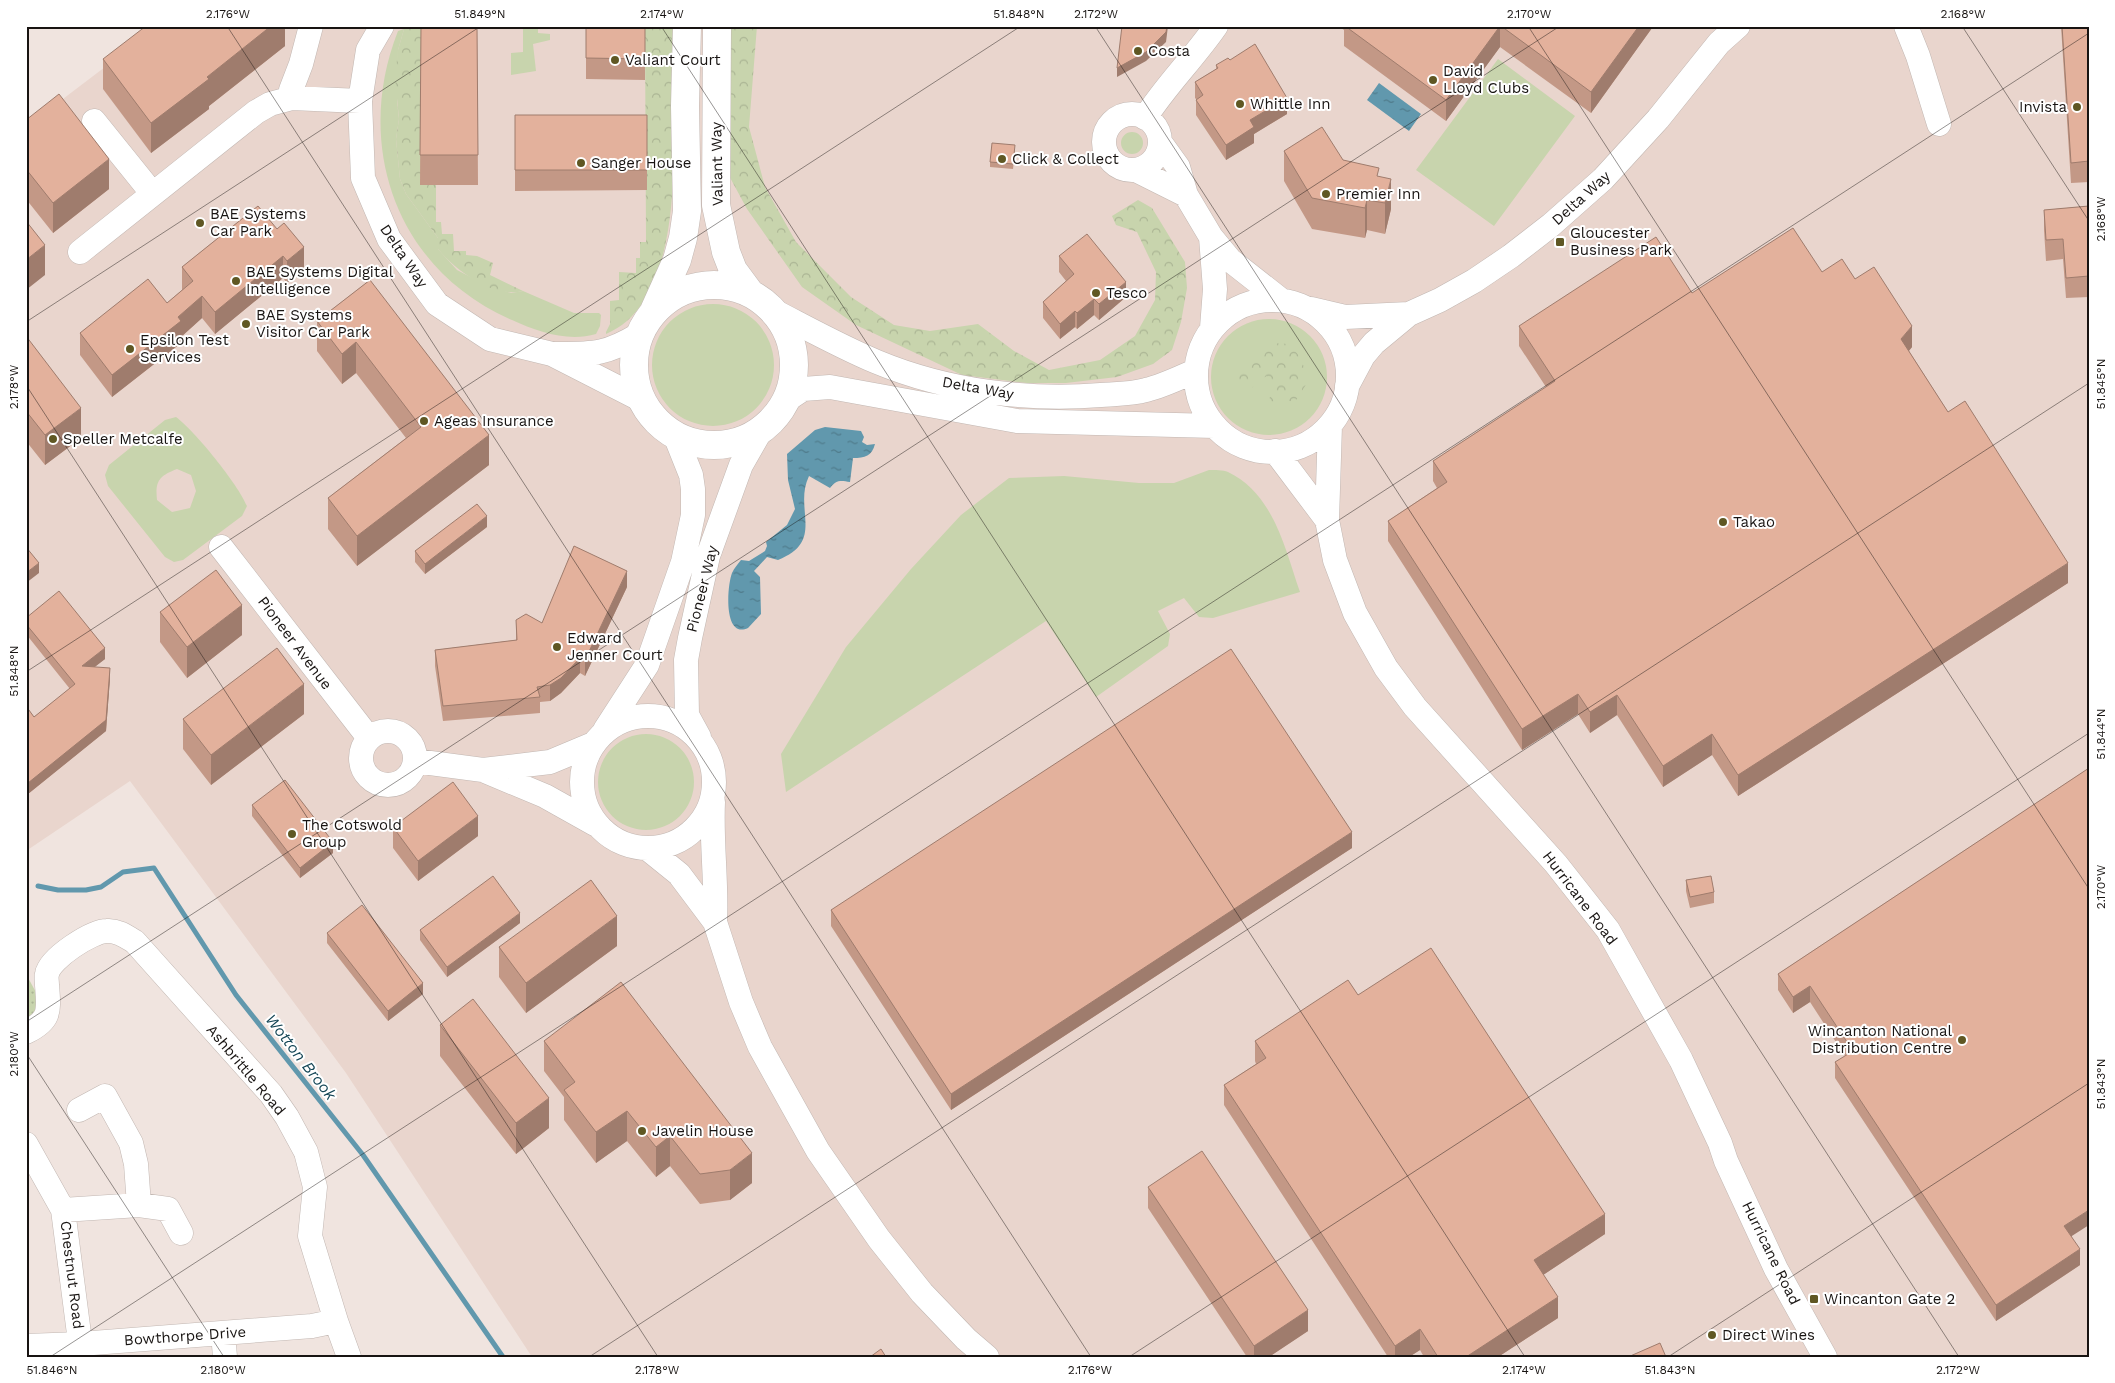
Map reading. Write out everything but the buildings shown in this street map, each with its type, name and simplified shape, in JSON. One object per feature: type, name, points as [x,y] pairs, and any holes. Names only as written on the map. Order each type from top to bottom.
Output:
[{"type":"main road","name":"Valiant Way","points":[[647,323],[677,260],[687,211],[685,106],[687,26]]},
{"type":"main road","name":"Valiant Way","points":[[717,26],[716,205],[726,252],[734,270],[750,293]]},
{"type":"main road","points":[[725,286],[750,293],[772,310],[781,320],[790,339],[794,360],[792,381],[785,401],[775,417],[761,430],[740,441],[718,445],[696,443],[675,435],[655,420],[642,400],[635,378],[634,356],[647,323],[674,296],[698,287],[725,286]]},
{"type":"street","name":"Delta Way","points":[[382,26],[368,50],[360,101],[363,178],[382,228],[389,239],[437,304],[490,339],[552,354],[642,400]]},
{"type":"street","points":[[1145,118],[1165,88],[1202,47],[1216,26]]},
{"type":"street","name":"Delta Way","points":[[1347,386],[1363,356],[1374,343],[1409,314],[1440,300],[1474,281],[1511,256],[1574,206],[1603,179],[1652,126],[1723,34],[1738,26]]},
{"type":"street","points":[[1906,26],[1918,56],[1939,124]]},
{"type":"street","points":[[292,98],[291,90],[301,64],[308,29]]},
{"type":"street","points":[[80,252],[256,112],[270,104],[292,98],[360,101]]},
{"type":"street","points":[[1186,195],[1136,170],[1125,169],[1112,162],[1105,149],[1106,134],[1114,121],[1129,115],[1145,118],[1156,128],[1160,142],[1178,167],[1186,195],[1211,237],[1230,260],[1280,300]]},
{"type":"street","points":[[94,121],[152,194]]},
{"type":"street","points":[[1136,170],[1150,163],[1156,157],[1160,142]]},
{"type":"street","points":[[1211,237],[1215,289],[1212,328]]},
{"type":"street","points":[[1280,300],[1305,307],[1324,320],[1339,340],[1347,362],[1347,386],[1341,407],[1330,425],[1314,439],[1302,445],[1275,451],[1252,449],[1232,440],[1215,426],[1203,410],[1197,391],[1196,371],[1200,348],[1212,328],[1231,311],[1255,301],[1280,300]]},
{"type":"street","name":"Delta Way","points":[[1305,307],[1345,317],[1409,314]]},
{"type":"street","name":"Delta Way","points":[[772,310],[829,340],[879,363],[935,380],[1006,395],[1067,398],[1127,393],[1146,390],[1196,371]]},
{"type":"street","name":"Delta Way","points":[[552,354],[596,354],[618,347],[647,323]]},
{"type":"street","name":"Delta Way","points":[[785,401],[804,389],[830,387],[1017,421],[1215,426]]},
{"type":"street","name":"Hurricane Road","points":[[1330,425],[1327,520],[1335,560],[1355,613],[1386,668],[1415,707],[1556,864],[1608,930],[1682,1060],[1776,1269],[1825,1357]]},
{"type":"street","name":"Pioneer Way","points":[[707,752],[687,715],[686,660],[708,556],[741,465],[761,430]]},
{"type":"street","name":"Pioneer Way","points":[[598,738],[647,665],[682,562],[693,515],[694,489],[691,475],[675,435]]},
{"type":"street","name":"Hurricane Road","points":[[1275,451],[1327,520]]},
{"type":"street","name":"Pioneer Avenue","points":[[221,548],[369,738]]},
{"type":"street","points":[[415,761],[483,770],[550,762],[598,738],[615,724],[629,718],[660,716],[674,721],[688,729],[699,739],[707,752],[713,774],[712,834],[717,892],[715,922]]},
{"type":"street","points":[[385,731],[402,734],[412,746],[415,761],[408,776],[402,781],[395,784],[378,784],[366,774],[362,767],[361,752],[369,738],[385,731]]},
{"type":"street","points":[[595,824],[585,805],[581,784],[584,763],[598,738]]},
{"type":"street","points":[[483,770],[545,796],[595,824],[619,842],[633,847],[648,849],[666,846],[682,839],[702,820],[713,796]]},
{"type":"street","points":[[648,849],[679,874],[715,922],[741,1002],[760,1047],[818,1151],[879,1239],[922,1293],[966,1339],[987,1357]]},
{"type":"street","name":"Ashbrittle Road","points":[[26,1032],[40,1025],[49,1009],[47,973],[56,959],[93,934],[108,930],[122,934],[135,942],[271,1094],[287,1117],[306,1152],[315,1187],[310,1236],[336,1321]]},
{"type":"street","points":[[79,1110],[104,1096],[131,1143],[136,1164],[139,1205]]},
{"type":"street","name":"Chestnut Road","points":[[26,1144],[63,1210],[81,1350]]},
{"type":"street","points":[[63,1210],[139,1205],[168,1209],[181,1233]]},
{"type":"street","points":[[336,1321],[349,1357]]},
{"type":"street","name":"Bowthorpe Drive","points":[[26,1346],[81,1350],[223,1333],[312,1326],[336,1321]]},
{"type":"street","points":[[223,1333],[225,1357]]},
{"type":"shaded area","name":"Gloucester Business Park","points":[[159,26],[2089,26],[2089,1357],[532,1357],[346,1073],[130,781],[26,851],[26,127]]},
{"type":"green space","points":[[523,26],[538,26],[538,33],[550,34],[550,40],[533,44],[536,71],[511,75],[511,53],[523,52]]},
{"type":"green space","points":[[645,26],[675,26],[674,147],[671,208],[666,240],[658,270],[646,297],[629,319],[606,334],[610,324],[610,301],[619,300],[619,272],[636,273],[636,258],[640,258],[640,242],[646,242]]},
{"type":"green space","points":[[728,26],[757,26],[749,127],[765,187],[796,242],[851,297],[894,325],[930,331],[978,324],[1014,351],[1049,370],[1100,360],[1135,336],[1155,300],[1156,272],[1137,232],[1116,225],[1112,216],[1138,200],[1152,208],[1185,262],[1187,288],[1181,322],[1172,350],[1153,364],[1117,377],[1066,383],[1027,383],[962,375],[856,325],[802,287],[747,209],[727,172]]},
{"type":"green space","points":[[404,29],[398,50],[397,101],[399,119],[396,139],[400,179],[406,194],[438,238],[438,249],[457,270],[484,284],[511,293],[523,291],[574,313],[599,313],[601,315],[600,326],[596,334],[575,337],[564,336],[543,332],[512,320],[472,298],[439,270],[413,237],[395,200],[384,159],[381,117],[385,74],[398,31]]},
{"type":"green space","points":[[404,29],[435,29],[420,184],[436,185],[436,222],[441,222],[442,234],[453,234],[454,251],[466,251],[466,255],[477,256],[493,263],[490,275],[523,291],[500,291],[488,287],[454,266],[438,249],[438,238],[406,194],[400,179],[396,139],[399,119],[395,78],[398,50]]},
{"type":"green space","points":[[1498,59],[1575,116],[1494,226],[1416,170]]},
{"type":"green space","points":[[1132,132],[1140,135],[1143,143],[1140,151],[1132,154],[1124,151],[1121,143],[1124,135]]},
{"type":"green space","points":[[713,304],[725,305],[736,309],[747,314],[756,322],[764,331],[769,342],[773,353],[773,377],[769,388],[764,399],[756,408],[747,416],[736,421],[725,425],[713,426],[701,425],[690,421],[679,416],[670,408],[662,399],[657,388],[653,377],[652,365],[653,353],[657,342],[662,331],[670,322],[679,314],[690,309],[701,305]]},
{"type":"green space","points":[[1269,319],[1291,323],[1310,336],[1323,355],[1327,377],[1323,399],[1310,418],[1291,431],[1269,435],[1247,431],[1228,418],[1215,399],[1211,377],[1215,355],[1228,336],[1247,323]]},
{"type":"green space","points":[[1270,343],[1290,344],[1300,357],[1309,380],[1295,402],[1285,400],[1269,402],[1272,385],[1267,376],[1257,381],[1249,392],[1240,389],[1236,377],[1246,361],[1263,358]]},
{"type":"green space","points":[[176,417],[194,433],[226,472],[247,506],[242,516],[183,560],[174,562],[165,557],[108,486],[105,475],[109,465],[165,420]],"holes":[[[177,469],[191,475],[196,491],[190,508],[172,512],[157,500],[158,484],[166,474]]]},
{"type":"green space","points":[[1209,470],[1228,472],[1244,482],[1257,494],[1276,524],[1300,592],[1213,618],[1199,617],[1184,598],[1158,611],[1170,634],[1168,646],[1096,697],[1046,621],[786,792],[781,754],[846,647],[911,569],[961,515],[1009,478],[1064,476],[1139,483],[1174,483]]},
{"type":"green space","points":[[646,734],[664,738],[680,748],[690,764],[694,782],[690,800],[680,816],[664,826],[646,830],[628,826],[612,816],[602,800],[598,782],[602,764],[612,748],[628,738]]},
{"type":"green space","points":[[26,974],[44,1007],[26,1024]]},
{"type":"water","points":[[1379,83],[1421,114],[1409,131],[1367,100]]},
{"type":"water","points":[[825,427],[861,431],[864,437],[862,442],[867,445],[875,444],[874,448],[867,456],[853,458],[850,482],[838,481],[830,488],[809,476],[804,500],[805,534],[801,544],[778,560],[767,557],[754,571],[760,577],[761,614],[748,628],[740,629],[734,626],[729,610],[728,599],[732,573],[741,560],[749,561],[765,551],[766,542],[787,525],[795,509],[788,480],[787,454],[815,430]]},
{"type":"waterway","name":"Wotton Brook","points":[[38,886],[58,890],[86,890],[101,887],[123,872],[154,868],[236,995],[363,1155],[503,1357]]},
{"type":"place","name":"Costa","points":[[1138,51]]},
{"type":"place","name":"Valiant Court","points":[[615,60]]},
{"type":"place","name":"David Lloyd Clubs","points":[[1433,80]]},
{"type":"place","name":"Whittle Inn","points":[[1240,104]]},
{"type":"place","name":"Invista","points":[[2077,107]]},
{"type":"place","name":"Click & Collect","points":[[1002,159]]},
{"type":"place","name":"Sanger House","points":[[581,163]]},
{"type":"place","name":"Premier Inn","points":[[1326,194]]},
{"type":"place","name":"BAE Systems Car Park","points":[[200,223]]},
{"type":"place","name":"Gloucester Business Park","points":[[1560,242]]},
{"type":"place","name":"BAE Systems Digital Intelligence","points":[[236,281]]},
{"type":"place","name":"Tesco","points":[[1096,293]]},
{"type":"place","name":"BAE Systems Visitor Car Park","points":[[246,324]]},
{"type":"place","name":"Epsilon Test Services","points":[[130,349]]},
{"type":"place","name":"Ageas Insurance","points":[[424,421]]},
{"type":"place","name":"Speller Metcalfe","points":[[53,439]]},
{"type":"place","name":"Takao","points":[[1723,522]]},
{"type":"place","name":"Edward Jenner Court","points":[[557,647]]},
{"type":"place","name":"The Cotswold Group","points":[[292,834]]},
{"type":"place","name":"Wincanton National Distribution Centre","points":[[1962,1040]]},
{"type":"place","name":"Javelin House","points":[[642,1131]]},
{"type":"place","name":"Wincanton Gate 2","points":[[1814,1299]]},
{"type":"place","name":"Direct Wines","points":[[1712,1335]]}]
